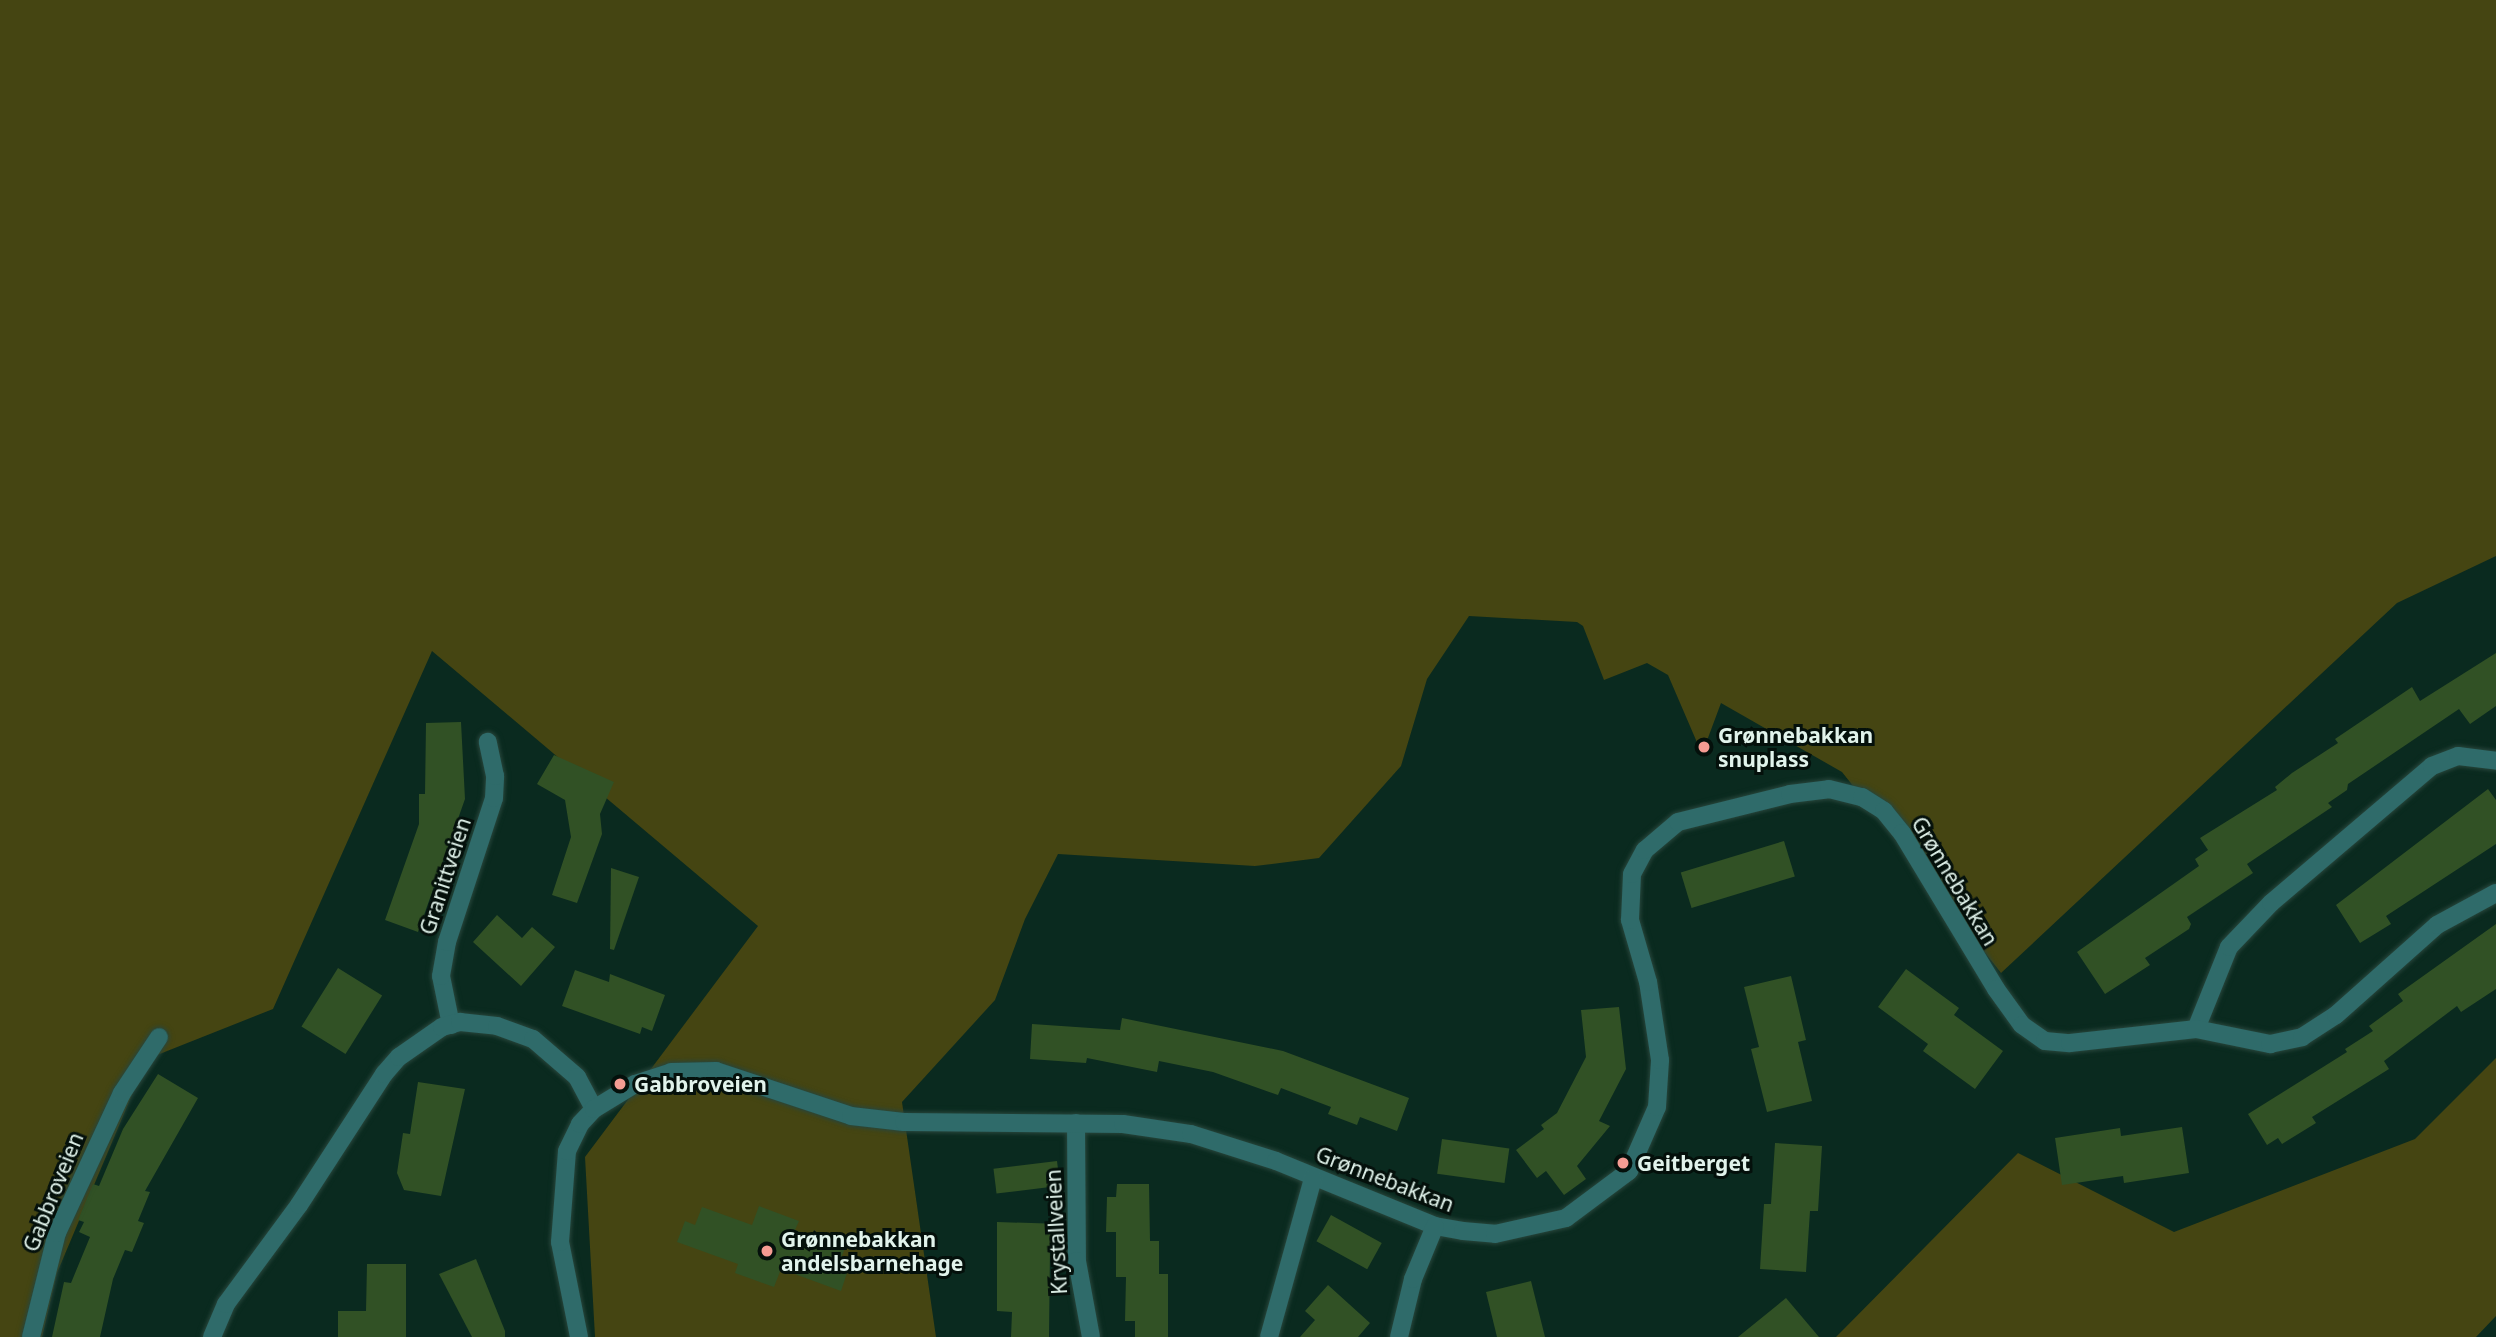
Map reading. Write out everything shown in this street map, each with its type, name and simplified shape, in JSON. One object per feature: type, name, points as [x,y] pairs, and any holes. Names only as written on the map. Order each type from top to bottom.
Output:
[{"type":"street","name":"Granittveien","points":[[451,1025],[442,976],[447,942],[494,798],[495,776],[488,742]]},
{"type":"street","points":[[2196,1029],[2229,947],[2271,903],[2432,766],[2458,756],[2496,761]]},
{"type":"street","name":"Grønnebakkan","points":[[579,1337],[560,1242],[560,1205],[567,1151],[580,1124],[594,1109],[635,1084],[671,1072],[716,1071],[851,1115],[958,1125],[1123,1124],[1191,1134],[1231,1144],[1435,1227],[1494,1234],[1566,1219],[1629,1171],[1657,1107],[1660,1060],[1648,982],[1630,920],[1629,895],[1632,874],[1645,850],[1678,822],[1824,789],[1862,797],[1884,811],[1902,833],[1973,956],[2022,1025],[2045,1041],[2070,1043],[2196,1029],[2270,1044],[2302,1037],[2336,1015],[2437,925],[2496,893]]},
{"type":"street","points":[[212,1337],[233,1293],[299,1205],[384,1074],[418,1042],[451,1025],[497,1026],[533,1039],[577,1077],[594,1109]]},
{"type":"street","name":"Gabbroveien","points":[[30,1337],[57,1233],[122,1093],[159,1037]]},
{"type":"street","name":"Krystallveien","points":[[1076,1123],[1077,1261],[1091,1337]]},
{"type":"street","points":[[1269,1337],[1313,1178]]},
{"type":"street","points":[[1399,1337],[1413,1279],[1435,1227]]},
{"type":"shaded area","points":[[0,0],[2496,0],[2496,556],[2397,603],[2001,973],[1842,772],[1721,703],[1702,754],[1668,675],[1647,663],[1604,680],[1583,626],[1577,622],[1469,616],[1427,679],[1401,766],[1319,858],[1255,866],[1058,854],[1025,919],[995,1000],[902,1102],[936,1337],[595,1337],[585,1157],[758,926],[432,651],[273,1009],[147,1059],[57,1273],[42,1337],[0,1337]]},
{"type":"shaded area","points":[[2496,1058],[2496,1316],[2476,1337],[1836,1337],[2018,1153],[2174,1232],[2415,1139]]},
{"type":"building","points":[[2496,653],[2496,706],[2470,724],[2459,709],[2348,784],[2347,790],[2328,803],[2332,807],[2247,864],[2253,873],[2187,917],[2191,924],[2189,929],[2145,958],[2150,965],[2105,994],[2077,952],[2199,866],[2195,859],[2208,850],[2200,838],[2277,790],[2275,787],[2292,773],[2338,743],[2335,739],[2412,687],[2420,701]]},
{"type":"building","points":[[461,722],[465,799],[418,932],[385,920],[419,824],[419,794],[425,794],[426,723]]},
{"type":"building","points":[[554,755],[614,782],[600,814],[602,834],[577,903],[552,895],[571,837],[565,800],[537,784]]},
{"type":"building","points":[[2488,789],[2496,800],[2496,844],[2386,916],[2391,924],[2360,943],[2336,905]]},
{"type":"building","points":[[1784,841],[1795,876],[1692,908],[1681,873]]},
{"type":"building","points":[[611,868],[639,877],[614,950],[610,949]]},
{"type":"building","points":[[497,915],[522,938],[532,927],[555,947],[521,986],[473,942]]},
{"type":"building","points":[[2496,924],[2496,989],[2461,1012],[2457,1006],[2384,1061],[2389,1069],[2312,1117],[2316,1123],[2282,1144],[2278,1138],[2267,1145],[2248,1114],[2347,1052],[2345,1049],[2373,1031],[2369,1026],[2403,1001],[2398,994]]},
{"type":"building","points":[[338,968],[382,996],[346,1054],[301,1027]]},
{"type":"building","points":[[1906,969],[1959,1008],[1954,1015],[2003,1051],[1975,1089],[1923,1051],[1928,1044],[1878,1007]]},
{"type":"building","points":[[575,970],[609,982],[610,974],[665,995],[652,1031],[642,1027],[640,1034],[562,1006]]},
{"type":"building","points":[[1791,976],[1806,1040],[1798,1042],[1812,1101],[1767,1112],[1751,1049],[1759,1047],[1744,987]]},
{"type":"building","points":[[1619,1007],[1626,1069],[1599,1121],[1610,1126],[1577,1166],[1586,1179],[1564,1195],[1546,1171],[1537,1178],[1516,1150],[1544,1129],[1541,1125],[1557,1113],[1586,1057],[1581,1010]]},
{"type":"building","points":[[1122,1018],[1283,1051],[1409,1098],[1397,1131],[1360,1117],[1357,1125],[1328,1114],[1331,1107],[1281,1088],[1278,1095],[1213,1072],[1159,1061],[1157,1072],[1087,1058],[1086,1063],[1030,1059],[1032,1024],[1120,1030]]},
{"type":"building","points":[[158,1074],[198,1098],[145,1191],[150,1192],[138,1221],[144,1223],[132,1252],[125,1250],[113,1279],[100,1337],[52,1337],[64,1282],[71,1283],[90,1237],[79,1232],[84,1222],[78,1220],[93,1184],[99,1186],[123,1129]]},
{"type":"building","points":[[418,1082],[465,1089],[441,1196],[404,1190],[397,1173],[403,1133],[410,1134]]},
{"type":"building","points":[[2182,1127],[2189,1173],[2124,1183],[2123,1176],[2062,1185],[2055,1138],[2120,1128],[2121,1136]]},
{"type":"building","points":[[1442,1139],[1509,1148],[1504,1183],[1437,1174]]},
{"type":"building","points":[[1775,1143],[1822,1146],[1818,1211],[1810,1211],[1806,1272],[1760,1269],[1764,1204],[1771,1204]]},
{"type":"building","points":[[1057,1161],[1060,1186],[997,1194],[993,1169]]},
{"type":"building","points":[[1117,1184],[1149,1184],[1150,1241],[1159,1241],[1159,1274],[1168,1274],[1168,1337],[1135,1337],[1135,1321],[1125,1321],[1126,1277],[1116,1277],[1116,1232],[1106,1232],[1107,1197],[1116,1197]]},
{"type":"building","points":[[759,1206],[799,1221],[795,1230],[845,1248],[838,1266],[848,1270],[841,1291],[781,1269],[774,1287],[735,1273],[738,1264],[677,1242],[685,1221],[695,1225],[702,1207],[752,1225]]},
{"type":"building","points":[[1331,1215],[1382,1243],[1367,1269],[1316,1241]]},
{"type":"building","points":[[997,1222],[1062,1224],[1061,1250],[1050,1249],[1049,1337],[1011,1337],[1012,1312],[997,1311]]},
{"type":"building","points":[[476,1259],[505,1337],[472,1337],[439,1274]]},
{"type":"building","points":[[367,1264],[406,1264],[406,1337],[338,1337],[338,1311],[366,1311]]},
{"type":"building","points":[[1531,1281],[1545,1337],[1497,1337],[1486,1292]]},
{"type":"building","points":[[1328,1285],[1370,1323],[1358,1337],[1300,1337],[1315,1320],[1305,1311]]},
{"type":"building","points":[[1786,1298],[1819,1337],[1738,1337]]},
{"type":"place","name":"Grønnebakkan snuplass","points":[[1704,747]]},
{"type":"place","name":"Gabbroveien","points":[[620,1084]]},
{"type":"place","name":"Geitberget","points":[[1623,1163]]},
{"type":"place","name":"Grønnebakkan andelsbarnehage","points":[[767,1251]]}]
